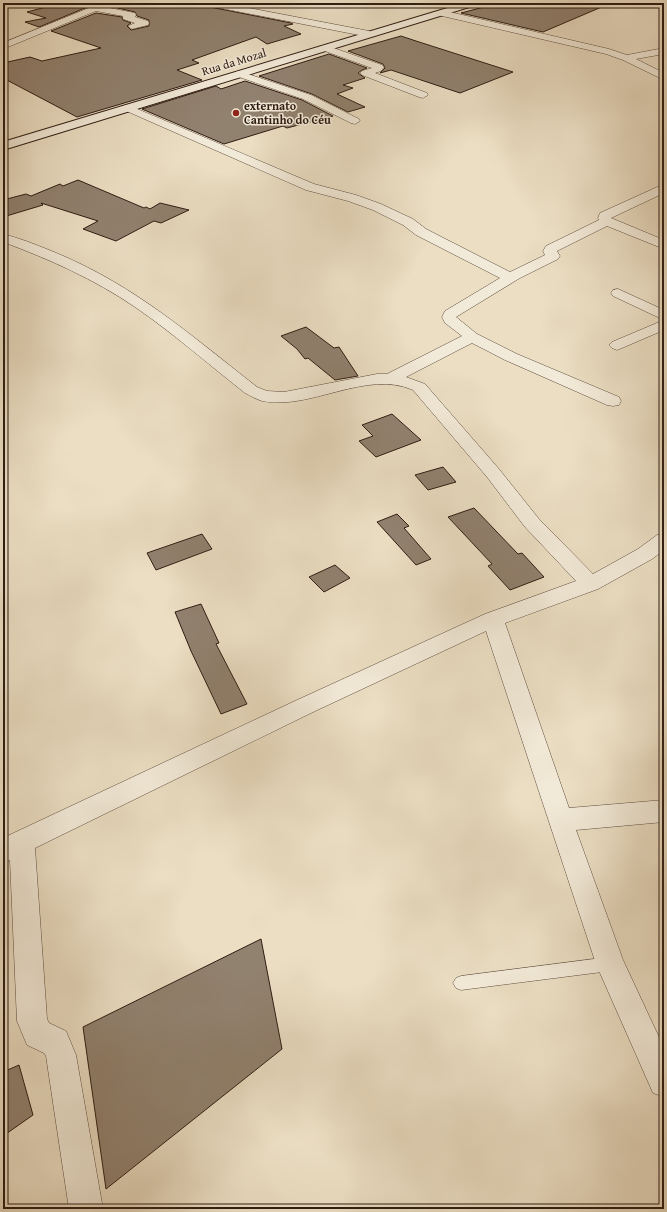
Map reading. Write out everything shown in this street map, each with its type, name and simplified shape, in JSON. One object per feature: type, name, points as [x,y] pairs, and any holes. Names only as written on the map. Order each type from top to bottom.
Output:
[{"type":"main road","name":"Rua da Mozal","points":[[3,146],[325,48],[369,34],[440,8],[456,8],[473,3]]},
{"type":"street","points":[[3,46],[108,3]]},
{"type":"street","points":[[210,3],[369,34]]},
{"type":"street","points":[[95,8],[132,14],[126,17],[145,23],[132,26]]},
{"type":"street","points":[[440,8],[626,58],[664,77]]},
{"type":"street","points":[[325,48],[379,67],[378,69],[364,73],[423,95]]},
{"type":"street","points":[[626,58],[664,51]]},
{"type":"street","points":[[239,74],[306,97],[355,121]]},
{"type":"street","points":[[128,108],[310,187],[352,198],[391,213],[408,222],[420,232],[510,278]]},
{"type":"street","points":[[664,188],[605,216],[604,218],[607,221],[664,245]]},
{"type":"street","points":[[607,221],[551,249],[550,251],[552,256],[510,278],[450,314],[449,317],[472,337],[511,357],[612,401]]},
{"type":"street","points":[[3,238],[32,248],[74,266],[122,292],[159,318],[251,390],[264,396],[284,397],[377,379],[392,378],[407,381],[419,387],[493,473],[532,523],[591,584]]},
{"type":"street","points":[[618,293],[664,316]]},
{"type":"street","points":[[617,345],[664,325]]},
{"type":"street","points":[[392,378],[472,337]]},
{"type":"street","points":[[86,1209],[61,1055],[55,1042],[38,1034],[32,1021],[13,847],[296,710],[493,619],[591,584],[645,554],[664,540]]},
{"type":"street","points":[[493,619],[610,964],[664,1082]]},
{"type":"street","points":[[560,820],[664,811]]},
{"type":"lane","points":[[461,983],[610,964]]},
{"type":"building","points":[[61,3],[97,3],[39,27],[25,22],[46,18],[27,12]]},
{"type":"building","points":[[113,3],[196,3],[291,23],[293,24],[284,26],[301,34],[267,44],[256,37],[192,60],[199,63],[177,70],[202,80],[77,117],[3,78],[3,63],[30,57],[42,61],[101,48],[51,31],[96,13],[122,17],[123,20],[131,23],[127,26],[131,30],[149,26],[149,20],[137,16],[135,12],[109,6]]},
{"type":"building","points":[[499,3],[611,3],[543,32],[461,13]]},
{"type":"building","points":[[401,36],[513,72],[460,93],[391,70],[380,73],[385,68],[383,64],[348,51]]},
{"type":"building","points":[[329,54],[367,68],[358,73],[365,78],[343,85],[353,88],[337,94],[365,107],[348,112],[312,94],[259,76]]},
{"type":"building","name":"externato Cantinho do Céu","points":[[245,81],[302,100],[333,116],[287,128],[283,126],[224,144],[142,109],[216,86],[221,89]]},
{"type":"building","points":[[78,180],[144,208],[146,207],[150,209],[160,203],[189,210],[161,223],[154,221],[116,241],[83,229],[98,221],[41,203],[43,205],[3,217],[3,200],[26,194],[31,196],[60,184],[63,186]]},
{"type":"building","points":[[306,327],[334,348],[339,347],[358,376],[335,380],[308,358],[305,359],[297,349],[281,336]]},
{"type":"building","points":[[392,414],[421,440],[376,457],[359,441],[373,436],[362,425]]},
{"type":"building","points":[[443,467],[456,482],[428,490],[415,475]]},
{"type":"building","points":[[474,508],[518,554],[522,553],[544,577],[510,590],[488,566],[492,564],[448,517]]},
{"type":"building","points":[[397,514],[409,526],[404,528],[431,559],[416,565],[377,522]]},
{"type":"building","points":[[202,534],[212,549],[156,570],[147,553]]},
{"type":"building","points":[[335,565],[350,578],[324,592],[309,577]]},
{"type":"building","points":[[201,604],[219,643],[216,644],[247,704],[221,714],[191,651],[175,612]]},
{"type":"building","points":[[261,939],[282,1049],[106,1189],[83,1027]]},
{"type":"building","points":[[19,1065],[33,1115],[3,1136],[3,1072]]},
{"type":"place","name":"externato Cantinho do Céu","points":[[236,113]]}]
